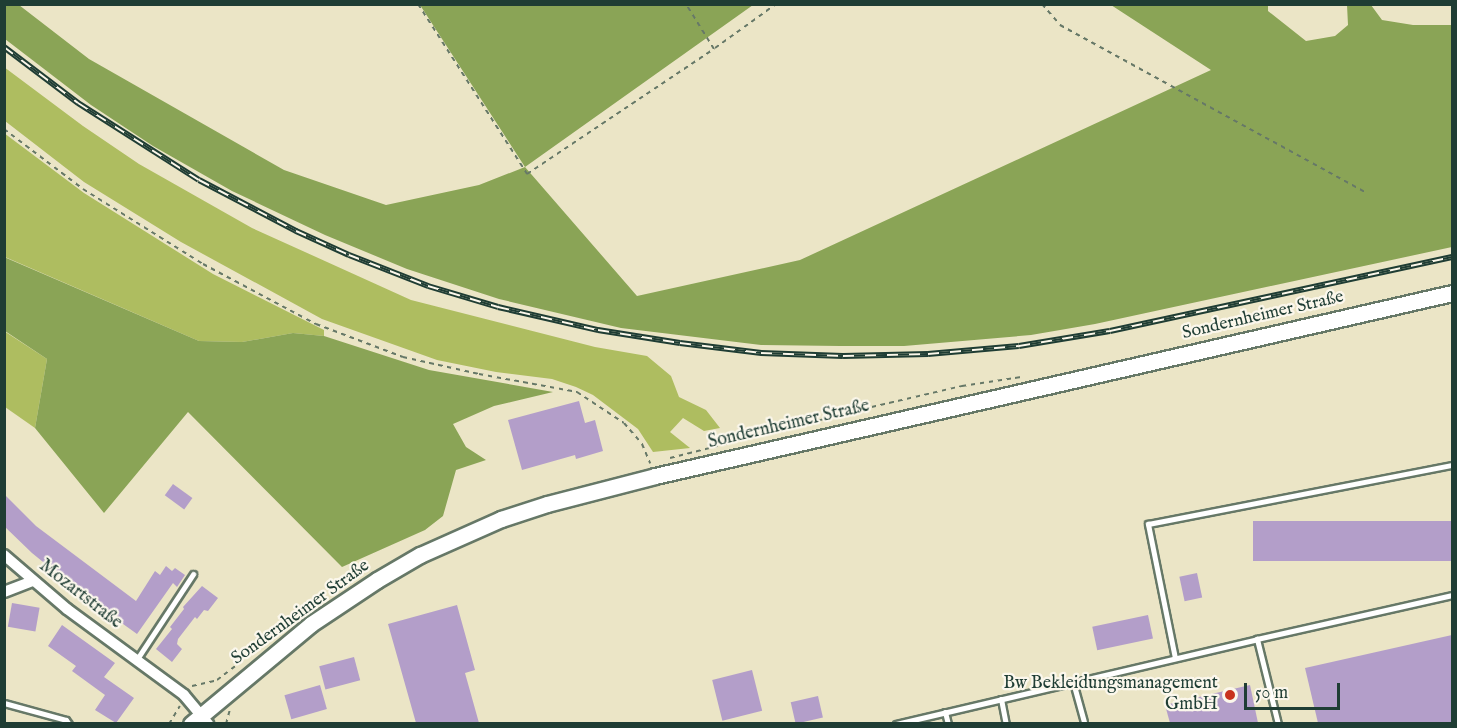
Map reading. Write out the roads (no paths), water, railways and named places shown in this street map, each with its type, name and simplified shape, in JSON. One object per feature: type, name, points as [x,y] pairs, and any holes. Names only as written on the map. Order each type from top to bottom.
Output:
[{"type":"main road","name":"Sondernheimer Straße","points":[[200,721],[311,624],[376,580],[429,551],[510,516],[655,476],[1452,293]]},
{"type":"street","name":"Mozartstraße","points":[[4,555],[67,609],[188,699],[200,721]]},
{"type":"street","points":[[4,592],[33,581]]},
{"type":"lane","points":[[1175,658],[1148,524],[1452,465]]},
{"type":"lane","points":[[137,659],[193,574]]},
{"type":"lane","points":[[896,723],[1452,596]]},
{"type":"lane","points":[[1257,639],[1278,723]]},
{"type":"lane","points":[[1073,682],[1084,722]]},
{"type":"lane","points":[[1001,699],[1006,723]]},
{"type":"lane","points":[[4,704],[66,720],[69,723]]},
{"type":"lane","points":[[945,712],[948,723]]},
{"type":"railway","points":[[4,47],[78,103],[199,180],[296,231],[349,255],[428,286],[498,307],[598,330],[680,343],[761,353],[843,356],[928,354],[1019,346],[1110,331],[1452,257]]},
{"type":"place","name":"Bw Bekleidungsmanagement GmbH","points":[[1230,695]]}]
